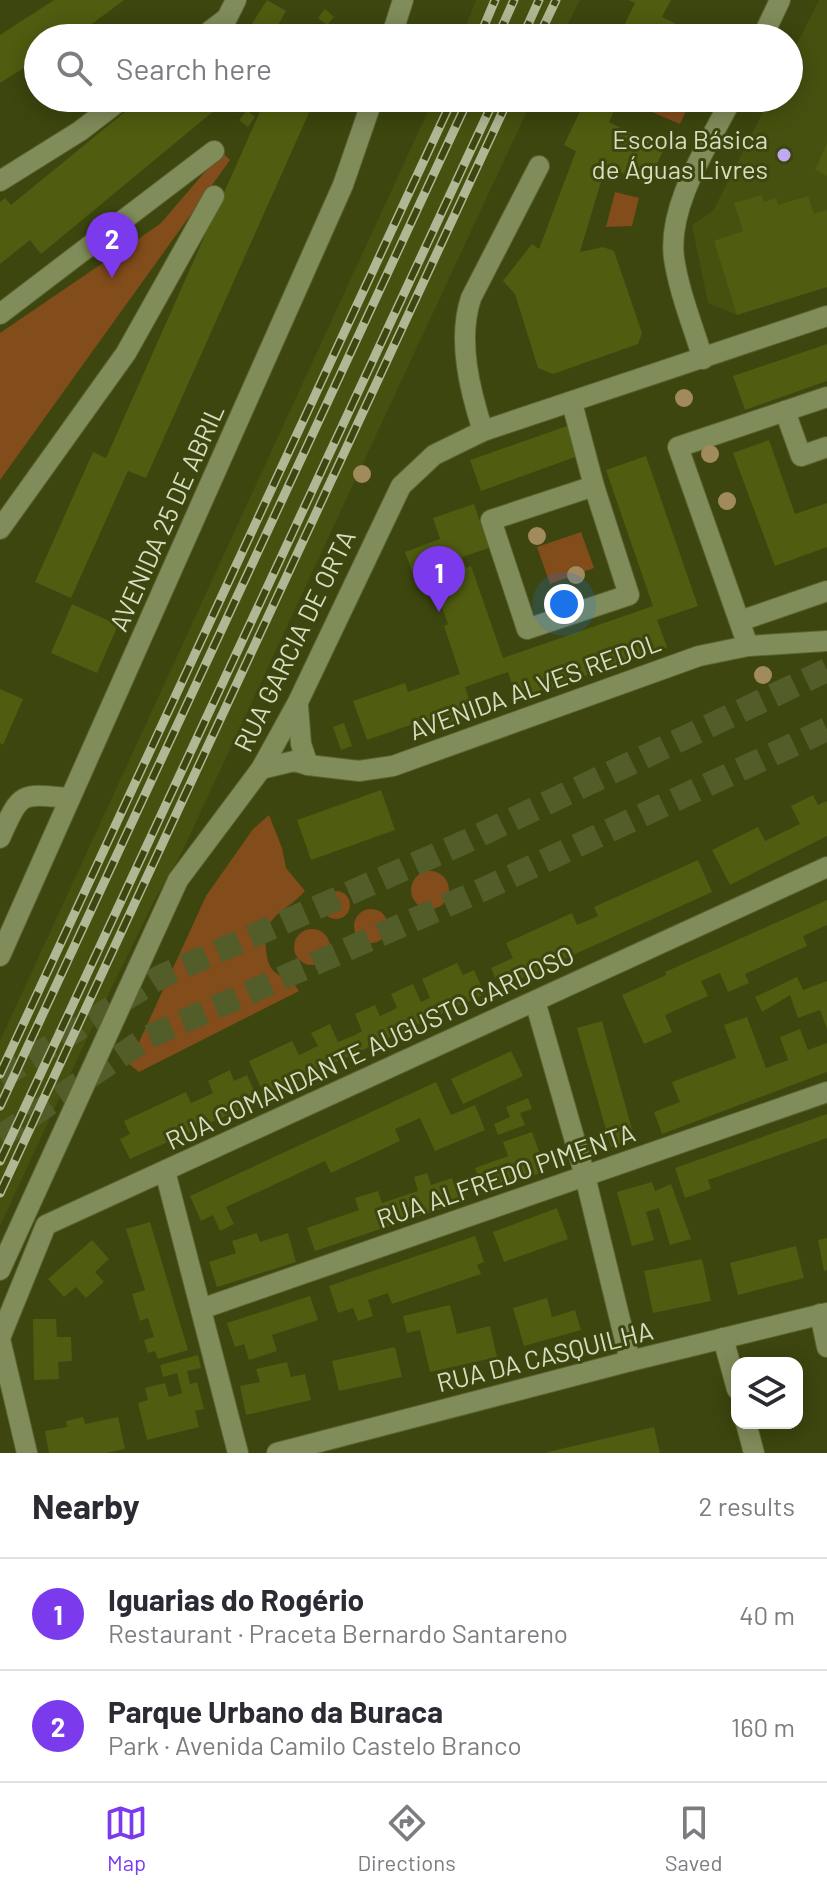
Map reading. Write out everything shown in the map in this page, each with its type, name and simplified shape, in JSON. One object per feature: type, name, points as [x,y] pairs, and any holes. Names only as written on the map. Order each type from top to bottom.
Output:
[{"type":"street","points":[[219,24],[227,18],[236,0]]},
{"type":"street","points":[[395,24],[403,0]]},
{"type":"street","points":[[769,24],[780,4]]},
{"type":"street","points":[[0,181],[105,112]]},
{"type":"street","name":"AVENIDA 25 DE ABRIL","points":[[0,956],[343,185],[368,112]]},
{"type":"street","points":[[703,359],[678,280],[673,236],[681,201],[725,112]]},
{"type":"street","points":[[0,314],[214,151]]},
{"type":"street","points":[[483,431],[470,391],[466,311],[539,166]]},
{"type":"street","points":[[0,529],[126,353],[214,196]]},
{"type":"street","name":"RUA GARCIA DE ORTA","points":[[0,1270],[178,880],[261,769],[298,702],[401,486],[434,455],[483,431],[827,316]]},
{"type":"street","points":[[748,646],[678,447],[827,397]]},
{"type":"street","points":[[572,403],[594,486],[629,595],[527,629],[491,520],[594,486]]},
{"type":"street","points":[[785,411],[801,456],[827,447]]},
{"type":"street","points":[[740,621],[827,591]]},
{"type":"street","name":"AVENIDA ALVES REDOL","points":[[261,769],[294,761],[359,771],[393,766],[699,656],[748,646],[827,641]]},
{"type":"street","points":[[298,702],[301,744],[308,765]]},
{"type":"street","points":[[0,838],[16,804],[30,794],[69,798]]},
{"type":"street","name":"RUA COMANDANTE AUGUSTO CARDOSO","points":[[27,1453],[0,1339],[46,1225],[827,867]]},
{"type":"street","points":[[535,1001],[585,1176],[630,1361]]},
{"type":"street","name":"RUA ALFREDO PIMENTA","points":[[201,1309],[827,1092]]},
{"type":"street","points":[[165,1171],[238,1453]]},
{"type":"street","points":[[823,1314],[827,1347]]},
{"type":"street","name":"RUA DA CASQUILHA","points":[[277,1453],[823,1314]]},
{"type":"street","points":[[723,1338],[731,1367]]},
{"type":"street","points":[[748,1429],[754,1453]]},
{"type":"shaded area","points":[[476,0],[580,0],[568,24],[467,24]]},
{"type":"shaded area","name":"Escola Básica de Águas Livres","points":[[819,0],[827,0],[827,287],[737,315],[708,303],[692,225],[713,211],[763,112],[803,112],[803,32]]},
{"type":"shaded area","points":[[428,112],[526,112],[182,852],[154,901],[89,1034],[0,1226],[0,1041]]},
{"type":"shaded area","points":[[652,112],[686,112],[680,124]]},
{"type":"shaded area","points":[[222,152],[230,160],[0,480],[0,333],[160,224]]},
{"type":"shaded area","points":[[615,192],[639,198],[632,226],[606,227]]},
{"type":"shaded area","points":[[581,532],[594,568],[550,584],[537,547]]},
{"type":"shaded area","points":[[269,815],[286,868],[305,891],[271,921],[267,929],[267,956],[273,970],[299,991],[139,1072],[129,1064],[206,896],[253,829]]},
{"type":"shaded area","points":[[430,871],[443,877],[449,890],[443,903],[430,909],[417,903],[411,890],[417,877]]},
{"type":"shaded area","points":[[336,891],[346,895],[350,905],[346,915],[336,919],[326,915],[322,905],[326,895]]},
{"type":"shaded area","points":[[371,909],[383,914],[388,926],[383,938],[371,943],[359,938],[354,926],[359,914]]},
{"type":"shaded area","points":[[312,929],[325,934],[330,947],[325,960],[312,965],[299,960],[294,947],[299,934]]},
{"type":"building","points":[[54,0],[124,0],[92,24],[24,24],[24,68],[0,83],[0,35]]},
{"type":"building","points":[[267,0],[286,11],[279,24],[252,24]]},
{"type":"building","points":[[628,0],[671,0],[662,17],[676,24],[625,24],[635,3]]},
{"type":"building","points":[[325,9],[334,17],[328,24],[318,18]]},
{"type":"building","points":[[125,112],[213,112],[41,254],[30,240],[0,264],[0,202],[5,198],[11,205]]},
{"type":"building","points":[[245,112],[255,117],[248,127],[239,120]]},
{"type":"building","points":[[260,112],[309,112],[146,478],[128,471],[71,598],[35,582],[93,452],[106,458]]},
{"type":"building","points":[[580,112],[614,112],[609,122],[664,149],[647,185],[606,165],[580,252],[603,247],[614,251],[642,333],[638,344],[553,374],[538,368],[515,294],[503,281],[532,244],[539,249],[576,151],[564,145]]},
{"type":"building","points":[[827,143],[827,176],[815,170]]},
{"type":"building","points":[[762,195],[764,202],[776,198],[778,205],[808,196],[814,214],[827,210],[827,287],[737,315],[714,241],[743,231],[734,203]]},
{"type":"building","points":[[827,344],[827,381],[745,410],[733,376]]},
{"type":"building","points":[[570,425],[581,455],[481,491],[470,460]]},
{"type":"building","points":[[769,440],[795,514],[827,503],[827,547],[775,566],[733,453]]},
{"type":"building","points":[[646,456],[698,606],[657,620],[667,647],[517,700],[508,672],[465,687],[474,714],[422,732],[419,722],[367,740],[353,701],[405,683],[408,692],[460,674],[444,626],[448,624],[434,585],[418,587],[405,552],[440,539],[433,518],[474,504],[489,548],[462,557],[466,568],[471,566],[503,658],[653,606],[606,470]]},
{"type":"building","points":[[72,604],[118,625],[97,673],[51,653]]},
{"type":"building","points":[[0,689],[23,699],[3,745],[0,743]]},
{"type":"building","points":[[344,723],[352,746],[341,750],[333,727]]},
{"type":"building","points":[[381,790],[395,830],[311,860],[297,820]]},
{"type":"building","points":[[813,795],[818,805],[827,801],[827,836],[730,885],[712,850],[758,827],[765,841],[800,824],[791,806]]},
{"type":"building","points":[[698,860],[712,892],[500,988],[491,968],[513,958],[506,943],[572,913],[577,925],[598,916],[594,907]]},
{"type":"building","points":[[827,900],[827,925],[803,936],[807,946],[745,974],[749,983],[728,992],[720,973],[701,981],[708,996],[665,1015],[672,1032],[644,1044],[622,995],[666,975],[665,972]]},
{"type":"building","points":[[457,963],[463,975],[474,970],[485,994],[264,1095],[249,1061],[292,1041],[299,1055],[318,1046],[311,1033],[330,1024],[338,1042],[355,1035],[362,1031],[355,1014],[375,1005],[380,1016],[397,1008],[391,994],[413,984],[421,1002],[430,998],[422,979]]},
{"type":"building","points":[[797,977],[803,990],[827,981],[827,1029],[820,1010],[798,1018],[790,995],[762,1012],[755,997]]},
{"type":"building","points":[[747,1017],[766,1068],[788,1060],[780,1037],[800,1029],[808,1050],[827,1043],[827,1072],[662,1134],[654,1112],[680,1102],[672,1082],[736,1058],[724,1025]]},
{"type":"building","points":[[602,1021],[635,1140],[611,1147],[577,1028]]},
{"type":"building","points":[[511,1051],[523,1076],[463,1104],[451,1079]]},
{"type":"building","points":[[230,1070],[234,1081],[247,1075],[259,1101],[130,1159],[120,1139],[130,1134],[124,1121],[186,1092],[191,1103],[213,1093],[208,1081]]},
{"type":"building","points":[[436,1082],[451,1115],[475,1105],[485,1130],[435,1151],[420,1118],[395,1129],[400,1141],[331,1173],[325,1161],[226,1207],[234,1224],[220,1231],[213,1215],[201,1221],[190,1196]]},
{"type":"building","points":[[528,1098],[532,1109],[520,1113],[525,1125],[498,1135],[494,1124],[510,1117],[506,1107]]},
{"type":"building","points":[[827,1114],[827,1138],[708,1180],[711,1189],[685,1198],[675,1168]]},
{"type":"building","points":[[532,1132],[546,1171],[484,1193],[475,1168],[508,1156],[503,1142]]},
{"type":"building","points":[[427,1173],[431,1185],[452,1178],[461,1202],[315,1251],[307,1228],[359,1210],[355,1198],[378,1191],[382,1203],[418,1191],[414,1177]]},
{"type":"building","points":[[652,1182],[655,1191],[671,1184],[691,1239],[670,1245],[659,1208],[646,1212],[654,1240],[632,1246],[617,1192]]},
{"type":"building","points":[[557,1208],[568,1239],[504,1262],[493,1232]]},
{"type":"building","points":[[150,1222],[188,1350],[158,1359],[155,1351],[148,1353],[144,1340],[154,1337],[148,1318],[140,1321],[132,1294],[145,1290],[126,1229]]},
{"type":"building","points":[[257,1233],[260,1242],[288,1233],[296,1262],[217,1287],[209,1262],[236,1253],[232,1241]]},
{"type":"building","points":[[475,1236],[484,1262],[477,1265],[481,1274],[392,1304],[388,1293],[368,1300],[373,1316],[358,1321],[353,1308],[338,1313],[329,1286]]},
{"type":"building","points":[[827,1238],[827,1270],[824,1271],[818,1240]]},
{"type":"building","points":[[92,1240],[109,1259],[95,1272],[104,1282],[86,1298],[76,1287],[64,1297],[48,1279]]},
{"type":"building","points":[[796,1246],[804,1278],[738,1295],[730,1263]]},
{"type":"building","points":[[702,1259],[711,1301],[653,1313],[644,1271]]},
{"type":"building","points":[[310,1296],[318,1320],[272,1335],[277,1351],[249,1360],[244,1344],[235,1347],[227,1323]]},
{"type":"building","points":[[547,1298],[552,1317],[575,1310],[581,1330],[524,1346],[513,1308]]},
{"type":"building","points":[[450,1305],[457,1334],[490,1326],[497,1357],[430,1372],[420,1330],[407,1333],[403,1316]]},
{"type":"building","points":[[33,1319],[56,1319],[57,1337],[71,1337],[72,1361],[58,1362],[59,1379],[34,1380]]},
{"type":"building","points":[[395,1347],[402,1377],[339,1391],[332,1361]]},
{"type":"building","points":[[198,1355],[201,1368],[187,1371],[190,1384],[197,1382],[204,1409],[195,1411],[199,1427],[147,1440],[138,1403],[148,1400],[145,1388],[165,1383],[169,1397],[182,1393],[177,1373],[163,1377],[160,1365]]},
{"type":"building","points":[[287,1362],[291,1377],[305,1374],[311,1400],[246,1415],[240,1386],[260,1382],[256,1369]]},
{"type":"building","points":[[83,1417],[85,1424],[118,1417],[125,1449],[106,1453],[49,1453],[45,1431],[67,1427],[66,1421]]},
{"type":"building","points":[[654,1427],[660,1453],[548,1453],[548,1452]]},
{"type":"tunnel","points":[[0,1078],[160,977],[467,841],[827,670]]},
{"type":"tunnel","points":[[0,1137],[148,1037],[484,889],[827,729]]},
{"type":"railway","points":[[485,24],[495,0]]},
{"type":"railway","points":[[503,24],[514,0]]},
{"type":"railway","points":[[528,24],[539,0]]},
{"type":"railway","points":[[545,24],[556,0]]},
{"type":"railway","points":[[0,1074],[447,112]]},
{"type":"railway","points":[[0,1106],[462,112]]},
{"type":"railway","points":[[0,1161],[488,112]]},
{"type":"railway","points":[[0,1193],[502,112]]},
{"type":"place","name":"Escola Básica de Águas Livres","points":[[784,155]]},
{"type":"place","name":"Parque Urbano da Buraca","points":[[112,278]]},
{"type":"place","name":"Iguarias do Rogério","points":[[439,612]]}]
